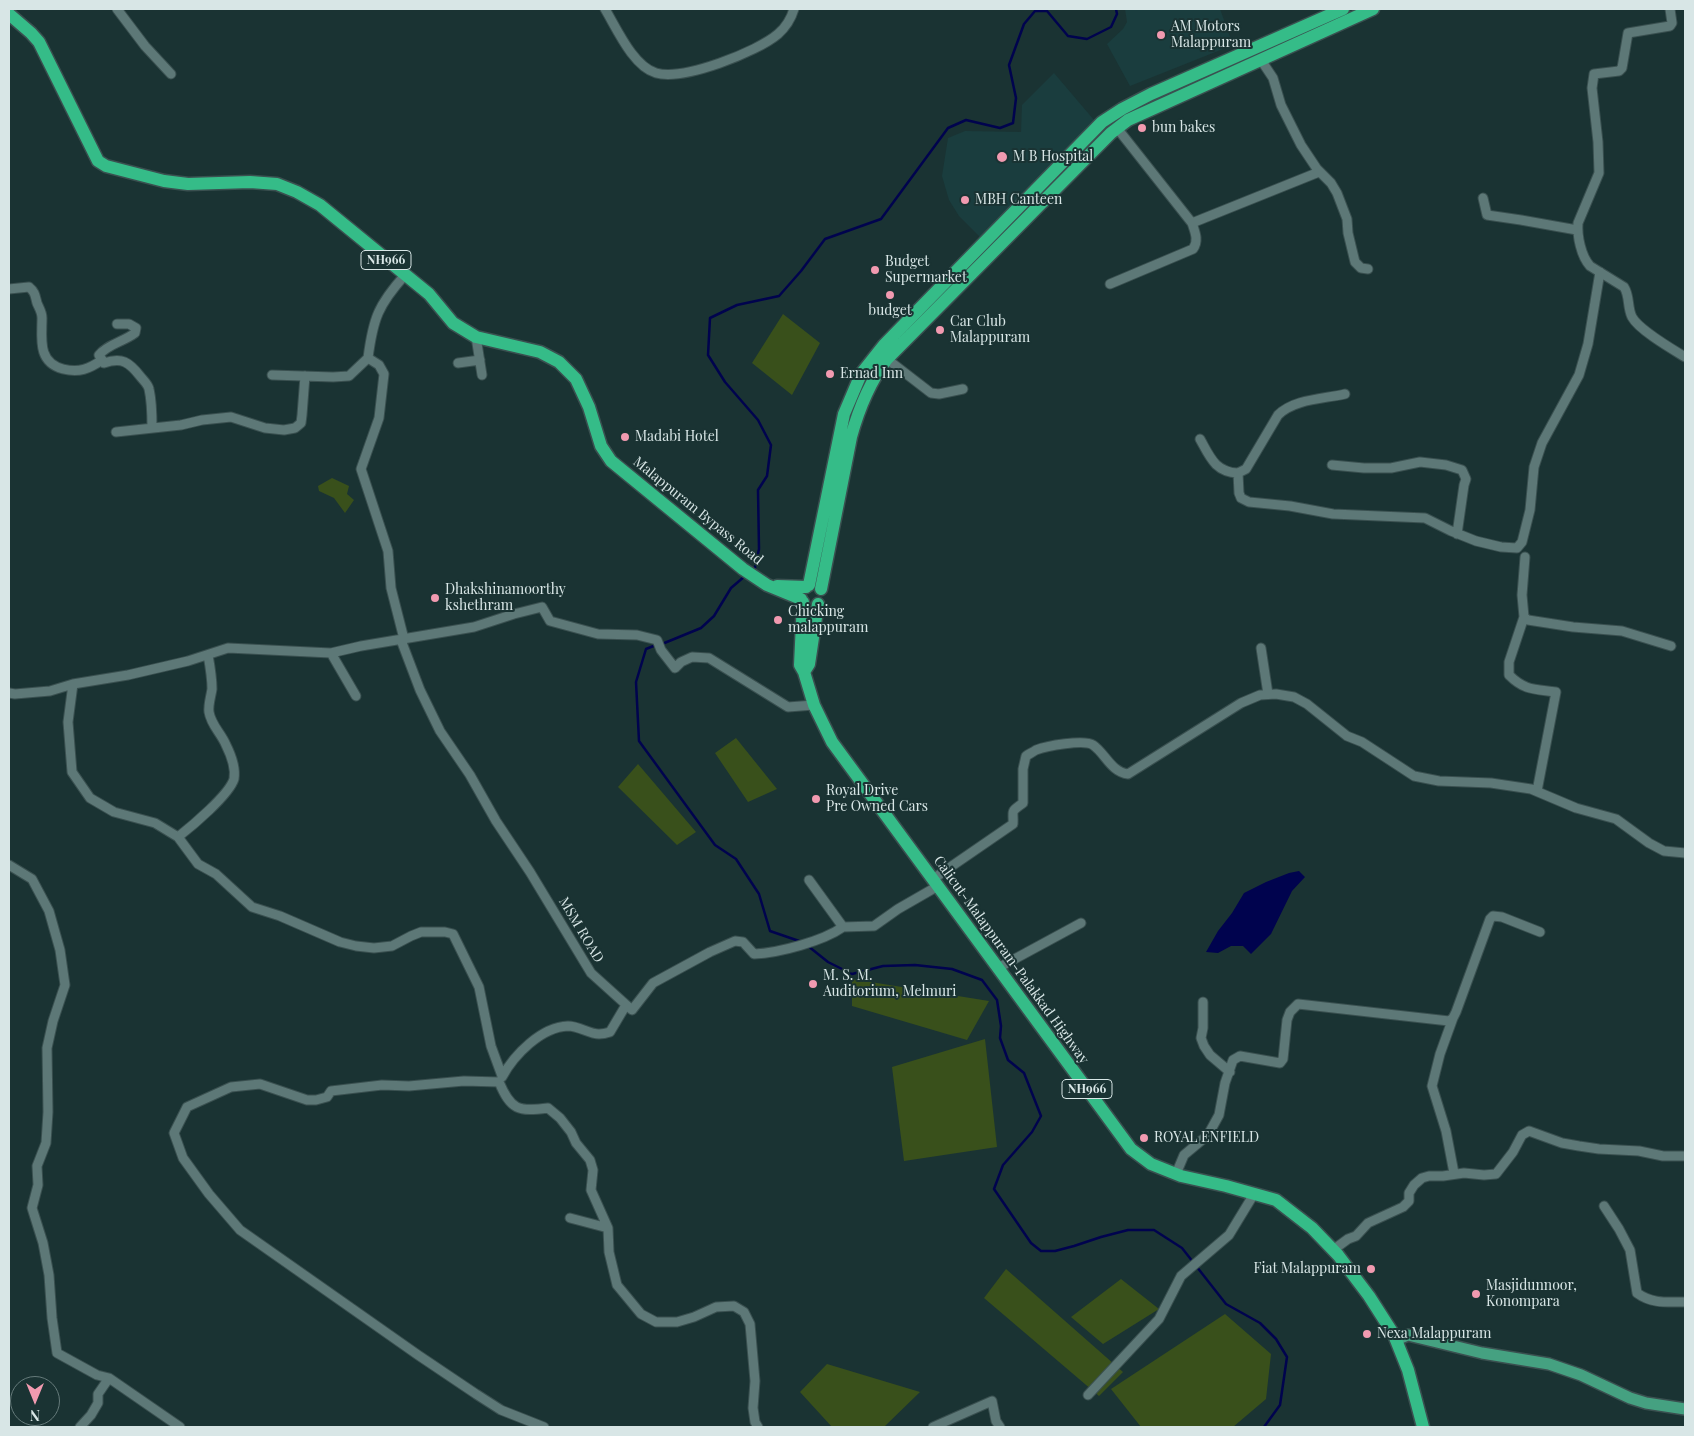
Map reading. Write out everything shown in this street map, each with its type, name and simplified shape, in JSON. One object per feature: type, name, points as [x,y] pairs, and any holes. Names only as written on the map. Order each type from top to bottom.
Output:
[{"type":"highway","points":[[812,587],[844,414],[861,374],[870,360],[890,338],[1102,122],[1151,94],[1343,9]]},
{"type":"highway","points":[[812,587],[857,416],[876,374],[887,359],[1117,128],[1128,120],[1373,9]]},
{"type":"highway","name":"Malappuram Bypass Road","points":[[9,14],[39,42],[98,161],[106,166],[164,181],[188,184],[250,182],[277,184],[297,192],[320,205],[429,294],[453,323],[476,337],[540,352],[559,362],[576,379],[589,407],[601,446],[611,461],[743,568],[767,585],[802,601]]},
{"type":"highway","points":[[1058,167],[1069,177]]},
{"type":"highway","name":"Malappuram Bypass Road","points":[[767,585],[812,587]]},
{"type":"highway","points":[[804,672],[810,664],[818,604],[822,598],[812,587]]},
{"type":"highway","name":"NH966","points":[[812,587],[801,594],[802,601],[810,606],[818,604]]},
{"type":"highway","name":"Calicut-Malappuram-Palakkad Highway","points":[[802,601],[800,664],[814,705],[832,742],[1130,1149],[1151,1164],[1181,1176],[1276,1200],[1312,1228],[1333,1250],[1398,1335],[1423,1427]]},
{"type":"main road","points":[[1203,71],[1208,83]]},
{"type":"main road","points":[[1398,1335],[1466,1350],[1549,1364],[1581,1375],[1630,1398],[1685,1410]]},
{"type":"street","points":[[117,9],[145,46],[171,74]]},
{"type":"street","points":[[605,9],[632,55],[644,66],[656,73],[673,74],[697,70],[740,55],[777,35],[790,20],[794,9]]},
{"type":"street","points":[[1670,9],[1672,23],[1670,26],[1628,33],[1622,68],[1619,71],[1594,74],[1592,88],[1598,142],[1599,173],[1578,223],[1577,230],[1586,262],[1624,286],[1627,291],[1630,312],[1638,324],[1685,357]]},
{"type":"street","points":[[1261,60],[1273,78],[1281,105],[1301,145],[1319,172],[1331,183],[1337,193],[1347,220],[1355,262],[1361,268],[1368,268]]},
{"type":"street","points":[[1110,284],[1193,249],[1196,245],[1192,222],[1117,128]]},
{"type":"street","points":[[1192,222],[1319,172]]},
{"type":"street","points":[[1483,198],[1487,215],[1577,230]]},
{"type":"street","points":[[1238,474],[1239,493],[1241,498],[1249,502],[1290,506],[1333,514],[1425,518],[1476,541],[1501,547],[1517,548],[1520,545],[1530,510],[1534,467],[1542,443],[1579,375],[1588,344],[1600,272]]},
{"type":"street","points":[[272,375],[349,376],[368,358],[372,329],[379,310],[388,293],[405,275]]},
{"type":"street","points":[[9,289],[29,287],[34,292],[42,315],[41,344],[45,356],[50,363],[60,368],[74,371],[83,370],[102,360]]},
{"type":"street","points":[[118,324],[129,324],[136,328],[135,333],[106,347],[99,355],[104,363],[113,360],[124,361],[131,365],[148,387],[152,412],[152,428]]},
{"type":"street","points":[[476,337],[482,375]]},
{"type":"street","name":"MSM ROAD","points":[[368,358],[379,365],[384,374],[379,418],[361,469],[388,551],[391,588],[403,639],[420,690],[440,731],[470,775],[496,821],[530,872],[591,974],[626,1005]]},
{"type":"street","points":[[887,359],[934,394],[963,389]]},
{"type":"street","points":[[458,363],[480,360]]},
{"type":"street","points":[[116,432],[231,417],[265,428],[284,430],[295,428],[301,424],[304,376]]},
{"type":"street","points":[[1200,439],[1212,461],[1222,470],[1238,474],[1246,470],[1278,415],[1284,409],[1345,394]]},
{"type":"street","points":[[1332,465],[1391,468],[1420,462],[1446,465],[1462,470],[1466,479],[1457,534]]},
{"type":"street","points":[[1520,545],[1528,558],[1522,595],[1524,618],[1509,662],[1509,674],[1518,684],[1529,688],[1556,692],[1537,791]]},
{"type":"street","points":[[9,693],[50,691],[73,684],[128,675],[188,661],[228,648],[331,653],[474,627],[542,607],[550,621],[598,634],[637,635],[657,640],[661,650],[675,668],[681,662],[692,658],[709,658],[788,707],[814,705]]},
{"type":"street","points":[[1524,618],[1573,627],[1622,631],[1671,646]]},
{"type":"street","points":[[1261,648],[1268,694]]},
{"type":"street","points":[[331,653],[356,696]]},
{"type":"street","points":[[178,837],[197,823],[210,810],[222,797],[234,779],[233,760],[223,737],[213,725],[208,710],[212,692],[212,677],[208,655]]},
{"type":"street","points":[[73,684],[68,722],[72,772],[90,798],[114,812],[155,823],[178,837],[198,864],[216,874],[252,907],[280,916],[340,942],[356,946],[374,948],[392,946],[421,932],[453,934],[479,987],[491,1046],[506,1098],[514,1107],[531,1110],[548,1108],[560,1118],[571,1132],[576,1144],[590,1160],[593,1170],[591,1190],[608,1228],[609,1252],[617,1285],[641,1314],[656,1322],[677,1322],[716,1307],[734,1306],[744,1312],[750,1324],[755,1381],[753,1408],[755,1422],[758,1427]]},
{"type":"street","points":[[501,1079],[507,1068],[526,1048],[540,1037],[557,1028],[570,1026],[598,1034],[610,1032],[626,1005],[632,1010],[653,983],[710,952],[735,941],[743,942],[754,954],[769,953],[830,936],[843,927],[874,926],[1013,824],[1012,813],[1014,809],[1023,803],[1023,769],[1026,756],[1037,750],[1081,742],[1092,744],[1112,766],[1122,774],[1128,774],[1241,704],[1260,695],[1294,696],[1347,736],[1362,742],[1414,776],[1438,780],[1491,783],[1537,791],[1576,808],[1616,818],[1664,852],[1685,854]]},
{"type":"street","points":[[9,865],[32,878],[49,911],[60,950],[65,985],[53,1021],[47,1048],[48,1112],[46,1143],[37,1166],[38,1185],[32,1208],[43,1243],[49,1274],[57,1353],[97,1376],[109,1378],[180,1427]]},
{"type":"street","points":[[809,880],[843,927]]},
{"type":"street","points":[[1454,1173],[1446,1131],[1432,1086],[1440,1054],[1490,919],[1493,916],[1502,917],[1540,932]]},
{"type":"street","points":[[998,968],[1080,923]]},
{"type":"street","points":[[1203,1002],[1201,1038],[1204,1046],[1210,1055],[1230,1072]]},
{"type":"street","points":[[1176,1174],[1184,1154],[1208,1135],[1219,1115],[1225,1083],[1233,1060],[1240,1056],[1280,1063],[1283,1059],[1287,1020],[1290,1012],[1298,1004],[1449,1021],[1453,1018]]},
{"type":"street","points":[[501,1079],[409,1086],[382,1085],[331,1091],[327,1097],[316,1100],[307,1100],[260,1084],[231,1087],[188,1107],[174,1133],[183,1158],[209,1194],[240,1230],[476,1394],[502,1410],[544,1427]]},
{"type":"street","points":[[1333,1250],[1348,1239],[1356,1236],[1368,1223],[1403,1207],[1409,1201],[1409,1193],[1414,1185],[1422,1178],[1454,1173],[1496,1174],[1513,1152],[1522,1136],[1529,1131],[1562,1143],[1579,1146],[1639,1151],[1663,1156],[1685,1156]]},
{"type":"street","points":[[1088,1395],[1159,1319],[1181,1276],[1229,1234],[1254,1194]]},
{"type":"street","points":[[1604,1206],[1630,1250],[1637,1293],[1653,1302],[1685,1302]]},
{"type":"street","points":[[570,1218],[608,1228]]},
{"type":"street","points":[[80,1427],[91,1415],[98,1403],[98,1394],[109,1378]]},
{"type":"street","points":[[933,1427],[992,1401],[996,1421],[1000,1427]]},
{"type":"shaded area","points":[[1125,9],[1220,9],[1233,45],[1130,86],[1107,44],[1123,29],[1127,22]]},
{"type":"shaded area","name":"M B Hospital","points":[[1054,73],[1094,120],[982,239],[959,216],[949,200],[942,176],[948,138],[965,131],[1021,132],[1022,105]]},
{"type":"shaded area","points":[[1299,871],[1305,877],[1292,891],[1271,934],[1251,954],[1243,946],[1231,946],[1218,953],[1206,952],[1244,893],[1266,882]]},
{"type":"green space","points":[[783,314],[820,343],[792,395],[752,363]]},
{"type":"green space","points":[[332,478],[349,486],[347,494],[354,500],[345,513],[334,498],[319,491],[318,486]]},
{"type":"green space","points":[[736,738],[777,789],[748,802],[715,753]]},
{"type":"green space","points":[[638,764],[696,832],[677,845],[618,787]]},
{"type":"green space","points":[[852,979],[989,1001],[967,1040],[852,1006]]},
{"type":"green space","points":[[985,1039],[997,1147],[904,1161],[892,1067]]},
{"type":"green space","points":[[1006,1269],[1123,1372],[1099,1396],[984,1298]]},
{"type":"green space","points":[[1121,1279],[1159,1309],[1103,1344],[1071,1317]]},
{"type":"green space","points":[[1225,1314],[1271,1354],[1266,1399],[1233,1427],[1141,1427],[1111,1389]]},
{"type":"green space","points":[[827,1364],[920,1392],[884,1427],[832,1427],[800,1392]]},
{"type":"waterway","points":[[752,571],[755,568],[759,549],[758,490],[767,476],[771,445],[758,420],[725,382],[708,355],[710,318],[737,305],[779,296],[825,239],[881,219],[948,128],[966,120],[1000,128],[1013,123],[1016,98],[1009,65],[1024,24],[1035,11],[1047,11],[1068,36],[1087,39],[1111,27],[1117,14],[1116,9]]},
{"type":"waterway","points":[[662,644],[701,628],[714,616],[731,588],[745,576]]},
{"type":"waterway","points":[[656,645],[646,649],[636,682],[639,741],[715,845],[736,859],[759,894],[770,931],[802,942]]},
{"type":"waterway","points":[[808,946],[828,962],[852,974],[883,966],[915,965],[952,969],[982,980],[997,1000],[1001,1026],[1000,1038],[1008,1060],[1024,1073],[1041,1116],[1032,1132],[1003,1165],[994,1189],[1031,1243],[1041,1251],[1055,1251],[1128,1230],[1154,1230],[1182,1248],[1226,1304],[1260,1323],[1276,1339],[1287,1357],[1280,1405],[1264,1427]]},
{"type":"place","name":"AM Motors Malappuram","points":[[1161,35]]},
{"type":"place","name":"bun bakes","points":[[1142,128]]},
{"type":"place","name":"M B Hospital","points":[[1002,157]]},
{"type":"place","name":"MBH Canteen","points":[[965,200]]},
{"type":"place","name":"Budget Supermarket","points":[[875,270]]},
{"type":"place","name":"budget","points":[[890,295]]},
{"type":"place","name":"Car Club Malappuram","points":[[940,330]]},
{"type":"place","name":"Ernad Inn","points":[[830,374]]},
{"type":"place","name":"Madabi Hotel","points":[[625,437]]},
{"type":"place","name":"Dhakshinamoorthy kshethram","points":[[435,598]]},
{"type":"place","name":"Chicking malappuram","points":[[778,620]]},
{"type":"place","name":"Royal Drive Pre Owned Cars","points":[[816,799]]},
{"type":"place","name":"M. S. M. Auditorium, Melmuri","points":[[813,984]]},
{"type":"place","name":"ROYAL ENFIELD","points":[[1144,1138]]},
{"type":"place","name":"Fiat Malappuram","points":[[1371,1269]]},
{"type":"place","name":"Masjidunnoor, Konompara","points":[[1476,1294]]},
{"type":"place","name":"Nexa Malappuram","points":[[1367,1334]]}]
